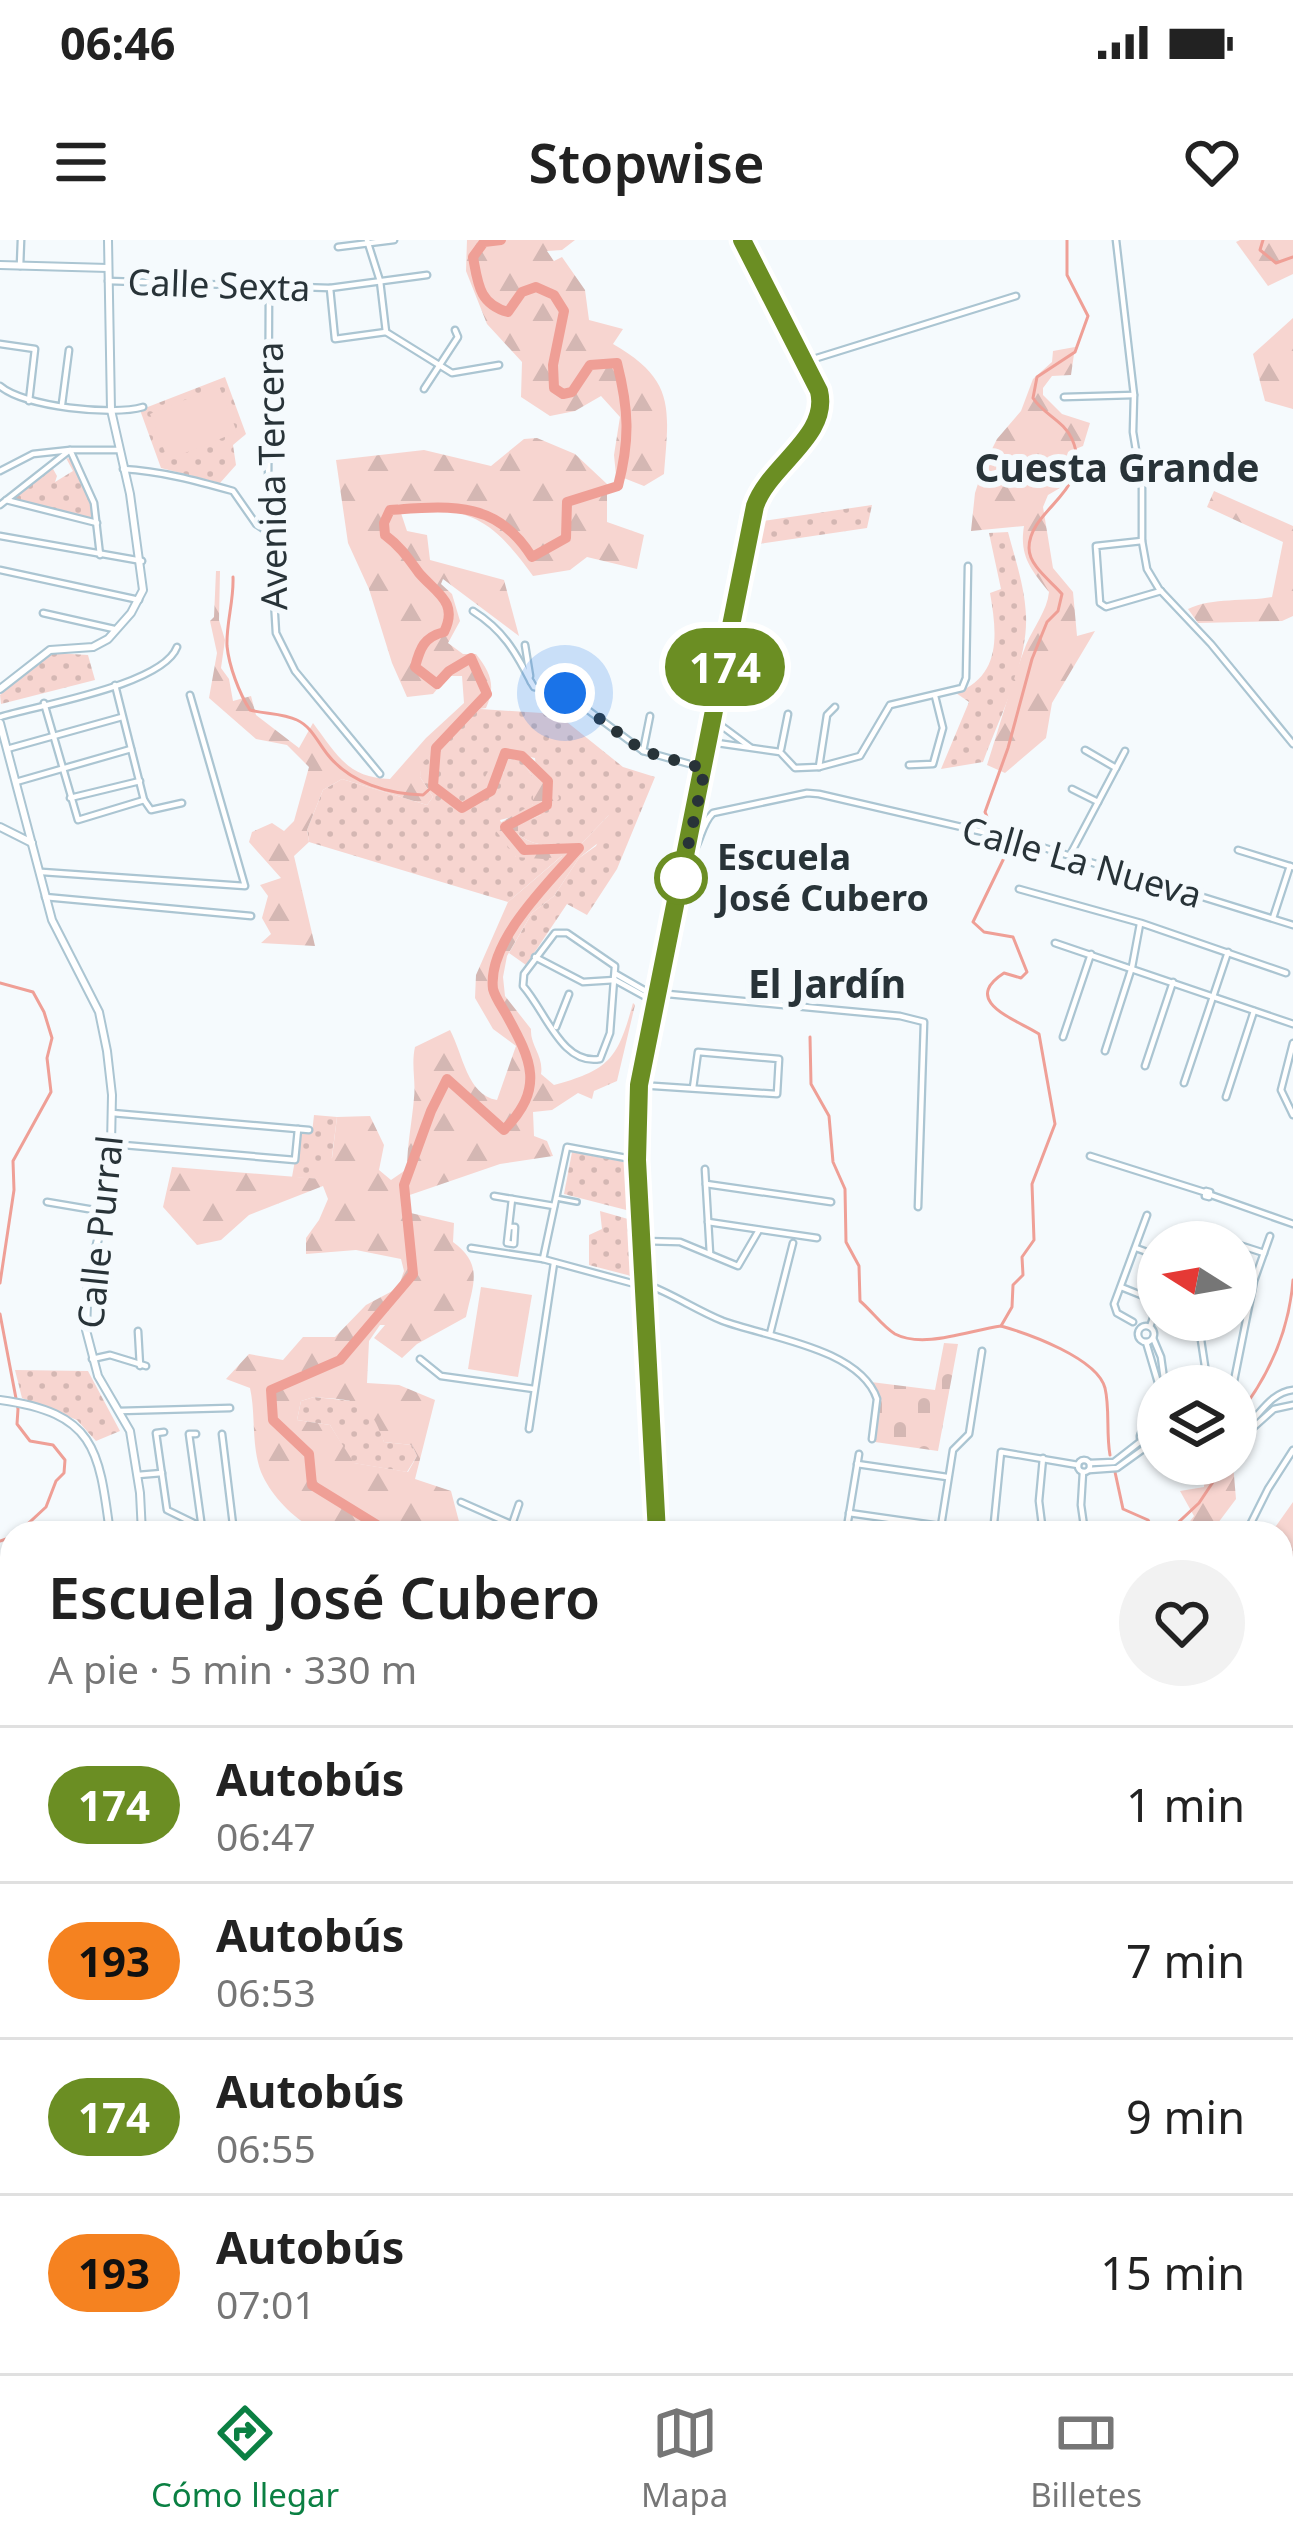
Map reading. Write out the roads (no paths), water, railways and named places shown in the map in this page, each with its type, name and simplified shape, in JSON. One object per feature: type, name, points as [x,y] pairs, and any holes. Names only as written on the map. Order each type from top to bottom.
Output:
[{"type":"street","points":[[20,240],[20,266]]},
{"type":"street","points":[[0,689],[50,650],[94,647],[117,630],[143,590],[142,562],[111,410],[108,240]]},
{"type":"street","points":[[338,247],[394,240]]},
{"type":"street","points":[[656,1521],[637,1160],[639,1085],[758,499],[822,410],[819,391],[742,240]]},
{"type":"street","points":[[1116,240],[1147,569],[1293,744]]},
{"type":"street","points":[[368,242],[380,281],[386,332]]},
{"type":"street","points":[[0,266],[108,268]]},
{"type":"street","name":"Calle Sexta","points":[[109,281],[330,288],[427,274]]},
{"type":"street","name":"Avenida Tercera","points":[[269,286],[270,533],[276,626],[282,650],[314,696],[380,774]]},
{"type":"street","points":[[330,288],[335,338],[386,332],[452,373],[499,365]]},
{"type":"street","points":[[804,362],[1016,296]]},
{"type":"street","points":[[424,389],[458,337],[455,330]]},
{"type":"street","points":[[0,344],[35,349],[29,401]]},
{"type":"street","points":[[62,405],[69,350]]},
{"type":"street","points":[[0,386],[29,401],[111,410],[143,406]]},
{"type":"street","points":[[1064,398],[1134,394]]},
{"type":"street","points":[[3,503],[70,450]]},
{"type":"street","points":[[70,450],[94,502],[100,555]]},
{"type":"street","points":[[0,470],[33,454],[117,451]]},
{"type":"street","points":[[123,469],[164,472],[233,491],[256,524],[270,533]]},
{"type":"street","points":[[3,503],[97,523]]},
{"type":"street","points":[[0,536],[142,562]]},
{"type":"street","points":[[1142,542],[1096,546],[1100,603],[1106,607],[1161,591]]},
{"type":"street","points":[[710,742],[780,752],[795,768],[819,767],[860,756],[890,705],[966,684],[968,566]]},
{"type":"street","points":[[0,569],[139,600]]},
{"type":"street","points":[[472,611],[509,640],[533,687],[565,693],[643,751],[700,767]]},
{"type":"street","points":[[43,613],[117,630]]},
{"type":"street","points":[[525,645],[531,682]]},
{"type":"street","points":[[0,720],[156,670],[177,647]]},
{"type":"street","points":[[115,685],[144,800],[151,810],[182,803]]},
{"type":"street","points":[[39,871],[245,886],[190,695]]},
{"type":"street","points":[[909,765],[933,764],[943,728],[935,696]]},
{"type":"street","points":[[44,703],[77,820],[144,800]]},
{"type":"street","points":[[819,767],[827,716],[835,707]]},
{"type":"street","points":[[780,752],[788,714]]},
{"type":"street","points":[[643,751],[650,716]]},
{"type":"street","points":[[7,749],[122,717]]},
{"type":"street","name":"Calle Purral","points":[[0,720],[45,897],[63,946],[99,1012],[112,1144],[106,1212],[88,1278],[86,1330],[92,1359],[130,1431],[141,1521]]},
{"type":"street","points":[[715,721],[754,751]]},
{"type":"street","points":[[15,782],[131,749]]},
{"type":"street","points":[[1085,750],[1116,767]]},
{"type":"street","points":[[1070,855],[1125,751]]},
{"type":"street","points":[[70,798],[140,781]]},
{"type":"street","points":[[1072,788],[1098,802]]},
{"type":"street","name":"Calle La Nueva","points":[[685,860],[691,857],[712,813],[807,793],[1022,841],[1293,925]]},
{"type":"street","points":[[0,826],[32,844]]},
{"type":"street","points":[[1238,850],[1291,866],[1273,918]]},
{"type":"street","points":[[1019,889],[1141,923],[1286,973]]},
{"type":"street","points":[[45,897],[251,916]]},
{"type":"street","points":[[1105,1051],[1141,923]]},
{"type":"street","points":[[563,932],[609,958],[615,977],[610,1033],[603,1057],[594,1060],[576,1058],[522,983],[551,935],[563,932]]},
{"type":"street","points":[[1055,943],[1293,1024]]},
{"type":"street","points":[[1184,1084],[1228,952]]},
{"type":"street","points":[[1063,1037],[1091,954]]},
{"type":"street","points":[[535,957],[583,982],[615,977],[656,997],[900,1016],[924,1022],[917,1207]]},
{"type":"street","points":[[1145,1066],[1173,982]]},
{"type":"street","points":[[555,1031],[569,994]]},
{"type":"street","points":[[1226,1097],[1254,1011]]},
{"type":"street","points":[[1293,1043],[1281,1090],[1293,1114]]},
{"type":"street","points":[[639,1085],[777,1094],[779,1059],[698,1052],[694,1088]]},
{"type":"street","points":[[112,1113],[309,1130]]},
{"type":"street","points":[[112,1144],[295,1160],[298,1129]]},
{"type":"street","points":[[543,1259],[567,1147],[637,1160]]},
{"type":"street","points":[[1090,1156],[1293,1224]]},
{"type":"street","points":[[706,1169],[710,1254]]},
{"type":"street","points":[[706,1184],[831,1202]]},
{"type":"street","points":[[494,1196],[554,1206]]},
{"type":"street","points":[[556,1198],[577,1202]]},
{"type":"street","points":[[509,1227],[512,1199]]},
{"type":"street","points":[[47,1202],[106,1212]]},
{"type":"street","points":[[1137,1324],[1114,1309],[1148,1215]]},
{"type":"street","points":[[708,1222],[818,1238]]},
{"type":"street","points":[[643,1241],[680,1242],[738,1266],[759,1230]]},
{"type":"street","points":[[1238,1365],[1270,1236]]},
{"type":"street","points":[[770,1334],[793,1244]]},
{"type":"street","points":[[471,1248],[543,1259],[646,1285],[725,1322],[826,1354],[873,1388],[877,1405],[872,1439]]},
{"type":"street","points":[[1257,1251],[1264,1253]]},
{"type":"street","points":[[529,1429],[554,1263]]},
{"type":"street","points":[[1121,1287],[1137,1294]]},
{"type":"street","points":[[92,1359],[110,1355],[143,1366],[138,1331]]},
{"type":"street","points":[[942,1521],[953,1450],[969,1434],[982,1351]]},
{"type":"street","points":[[420,1359],[441,1376],[534,1389]]},
{"type":"street","points":[[1257,1418],[1273,1396],[1293,1390]]},
{"type":"street","points":[[1273,1396],[1277,1408]]},
{"type":"street","points":[[4,1400],[69,1422],[90,1442],[100,1468],[108,1521]]},
{"type":"street","points":[[1257,1424],[1277,1408],[1293,1405]]},
{"type":"street","points":[[119,1411],[230,1408]]},
{"type":"street","points":[[164,1432],[156,1433],[168,1513],[186,1521]]},
{"type":"street","points":[[196,1434],[189,1434],[201,1521]]},
{"type":"street","points":[[222,1435],[233,1521]]},
{"type":"street","points":[[995,1521],[1001,1452],[1087,1468],[1122,1462],[1137,1450]]},
{"type":"street","points":[[1252,1521],[1293,1450]]},
{"type":"street","points":[[848,1521],[859,1454]]},
{"type":"street","points":[[1042,1521],[1043,1458]]},
{"type":"street","points":[[857,1464],[949,1477]]},
{"type":"street","points":[[1083,1521],[1087,1468]]},
{"type":"street","points":[[138,1475],[162,1473]]},
{"type":"street","points":[[461,1502],[504,1521]]},
{"type":"street","points":[[512,1521],[519,1504]]},
{"type":"street","points":[[849,1513],[906,1521]]},
{"type":"waterway","points":[[370,1521],[312,1485],[309,1454],[273,1420],[271,1390],[340,1360],[413,1274],[404,1185],[447,1079],[504,1130],[525,1101],[530,1087],[528,1060],[494,992],[494,971],[523,913],[579,848],[524,850],[505,827],[547,805],[548,781],[522,756],[505,753],[491,791],[462,808],[433,786],[436,748],[487,694],[471,658],[437,684],[415,667],[424,644],[444,632],[449,613],[444,599],[385,535],[384,523],[390,510],[470,511],[503,525],[532,557],[566,538],[567,502],[618,486],[625,454],[626,410],[617,363],[590,365],[572,392],[563,394],[554,388],[553,365],[564,311],[554,295],[536,287],[522,292],[508,312],[486,298],[473,257],[484,242],[501,240]]},
{"type":"waterway","points":[[1067,240],[1067,275],[1088,316],[1075,352],[1037,377],[1033,398],[1064,427],[1077,457],[1069,486],[1039,521],[1029,548],[1037,567],[1062,594],[1032,659],[985,812],[1004,858],[973,922],[984,932],[1013,937],[1027,972],[1021,978],[1004,973],[988,993],[997,1009],[1039,1034],[1055,1124],[1032,1184],[1034,1240],[1022,1257],[1023,1275],[1013,1285],[1012,1307],[1001,1326],[1061,1349],[1099,1377],[1105,1388],[1110,1455]]},
{"type":"waterway","points":[[1263,240],[1260,250],[1276,263],[1293,257]]},
{"type":"waterway","points":[[233,577],[227,646],[235,679],[250,710],[302,723],[337,765],[371,785],[423,795],[433,786]]},
{"type":"waterway","points":[[0,983],[33,992],[52,1038],[47,1058],[51,1092],[13,1161],[14,1190],[0,1283]]},
{"type":"waterway","points":[[810,1037],[811,1084],[829,1116],[833,1162],[845,1189],[846,1242],[859,1266],[860,1301],[891,1331],[907,1338],[933,1339],[1001,1326]]},
{"type":"waterway","points":[[1257,1388],[1287,1317],[1293,1280]]},
{"type":"waterway","points":[[0,1314],[17,1424],[30,1441],[53,1445],[65,1460],[64,1473],[46,1507],[31,1521]]},
{"type":"waterway","points":[[1115,1472],[1123,1509],[1149,1521]]},
{"type":"waterway","points":[[1180,1521],[1211,1485]]},
{"type":"place","name":"Escuela José Cubero","points":[[681,878]]},
{"type":"district","name":"Cuesta Grande","points":[[1117,468]]},
{"type":"district","name":"El Jardín","points":[[827,984]]}]
